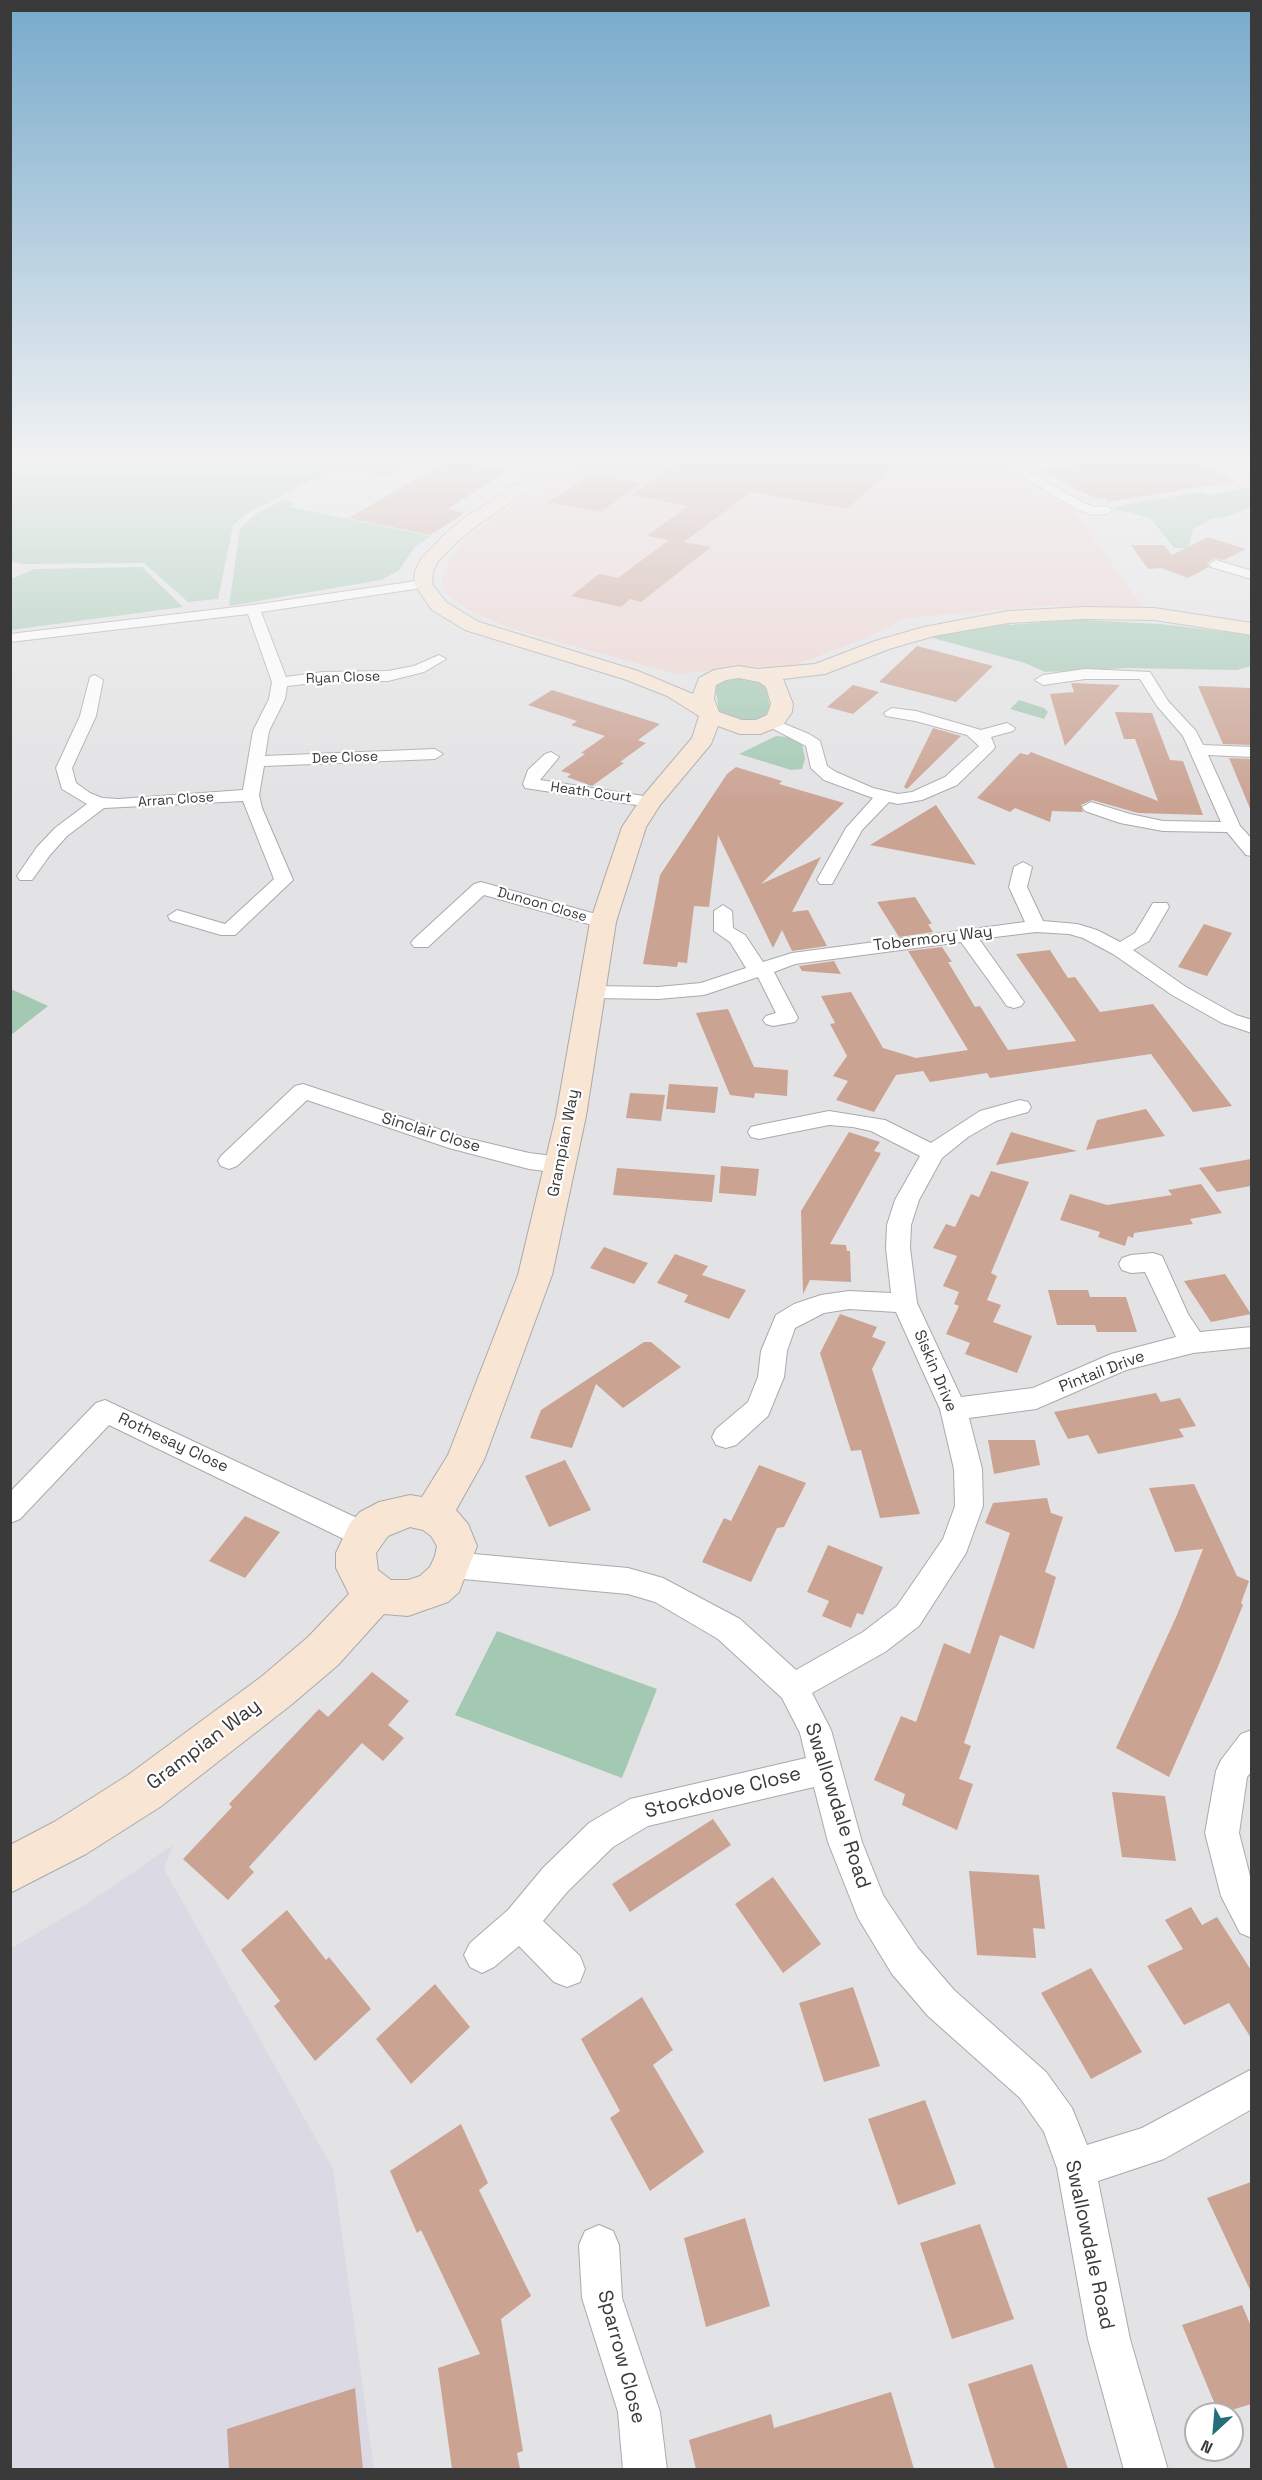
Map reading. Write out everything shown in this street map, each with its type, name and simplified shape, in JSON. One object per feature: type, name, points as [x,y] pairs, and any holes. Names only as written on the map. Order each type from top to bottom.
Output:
[{"type":"street","points":[[424,575],[423,585],[439,606],[472,626],[631,675],[674,692],[727,725],[765,725],[803,737],[814,744],[817,762],[823,772],[884,797],[916,796],[951,781],[987,747],[981,735]]},
{"type":"street","points":[[10,638],[254,609],[423,585]]},
{"type":"street","points":[[177,916],[228,931],[284,880],[253,808],[251,795],[261,731],[277,699],[280,682],[254,609]]},
{"type":"street","points":[[781,698],[818,670],[882,645],[931,631],[1008,617],[1084,612],[1154,614],[1251,629]]},
{"type":"street","name":"Ryan Close","points":[[280,682],[323,677],[388,676],[419,669],[439,659]]},
{"type":"street","points":[[631,675],[687,679],[733,672],[759,675],[818,670]]},
{"type":"street","points":[[1043,680],[1085,674],[1145,675],[1162,703],[1190,734],[1200,750],[1232,827],[1251,851]]},
{"type":"street","points":[[759,675],[776,684],[781,698],[781,712],[765,725]]},
{"type":"street","points":[[708,713],[703,686],[712,677]]},
{"type":"street","points":[[95,680],[88,716],[64,768],[68,785],[84,797],[100,803]]},
{"type":"street","name":"Grampian Way","points":[[432,1515],[465,1460],[535,1275],[561,1165],[578,1060],[593,992],[603,922],[634,827],[650,802],[703,739],[708,713]]},
{"type":"street","points":[[892,713],[916,716],[981,735],[1007,728]]},
{"type":"street","name":"Grampian Way","points":[[677,769],[765,725]]},
{"type":"street","points":[[1200,750],[1251,752]]},
{"type":"street","name":"Dee Close","points":[[255,761],[435,754]]},
{"type":"street","name":"Heath Court","points":[[551,757],[534,774],[531,784],[650,802]]},
{"type":"street","name":"Arran Close","points":[[100,803],[251,795]]},
{"type":"street","points":[[826,880],[855,828],[884,797]]},
{"type":"street","points":[[26,876],[43,851],[61,832],[100,803]]},
{"type":"street","points":[[1091,807],[1126,819],[1163,826],[1232,827]]},
{"type":"street","points":[[1023,867],[1018,887],[1036,926]]},
{"type":"street","name":"Dunoon Close","points":[[421,943],[484,885],[603,922]]},
{"type":"street","points":[[1120,950],[1142,937],[1160,908]]},
{"type":"street","points":[[723,911],[724,931],[738,939],[747,957],[772,983],[788,1018],[773,1020]]},
{"type":"street","name":"Tobermory Way","points":[[593,992],[682,992],[704,988],[759,968],[819,954],[1036,926],[1070,928],[1090,934],[1120,950],[1179,991],[1229,1019],[1251,1027]]},
{"type":"street","points":[[965,934],[1014,1002]]},
{"type":"street","name":"Sinclair Close","points":[[230,1161],[309,1084],[457,1143],[529,1161],[561,1165]]},
{"type":"street","name":"Siskin Drive","points":[[793,1688],[874,1642],[908,1616],[956,1544],[969,1506],[968,1469],[952,1409],[905,1303],[898,1248],[899,1225],[907,1200],[933,1153],[960,1132],[988,1116],[1020,1107]]},
{"type":"street","points":[[759,1132],[829,1118],[853,1120],[877,1125],[933,1153]]},
{"type":"street","points":[[1131,1264],[1153,1262],[1177,1317],[1193,1343]]},
{"type":"street","points":[[726,1437],[759,1408],[771,1377],[774,1351],[785,1322],[821,1304],[849,1300],[905,1303]]},
{"type":"street","name":"Pintail Drive","points":[[952,1409],[1036,1398],[1120,1362],[1193,1343],[1251,1337]]},
{"type":"street","name":"Rothesay Close","points":[[10,1511],[105,1411],[364,1535]]},
{"type":"street","points":[[410,1511],[432,1515],[445,1524],[454,1536],[457,1546],[445,1579],[434,1589],[417,1596],[390,1598],[377,1593],[364,1583],[356,1568],[356,1553],[364,1535],[374,1524],[393,1514],[410,1511]]},
{"type":"street","name":"Swallowdale Road","points":[[452,1565],[628,1581],[663,1591],[729,1629],[793,1688],[815,1730],[845,1842],[870,1906],[905,1961],[941,2003],[1033,2085],[1059,2121],[1076,2168],[1108,2339],[1146,2469]]},
{"type":"street","name":"Grampian Way","points":[[10,1870],[70,1838],[144,1791],[276,1691],[323,1651],[377,1593]]},
{"type":"street","points":[[1251,1745],[1232,1771],[1222,1833],[1233,1884],[1251,1921]]},
{"type":"street","name":"Stockdove Close","points":[[482,1954],[520,1922],[555,1880],[601,1835],[642,1811],[826,1769]]},
{"type":"street","points":[[520,1922],[567,1969]]},
{"type":"street","points":[[1076,2168],[1150,2145],[1251,2088]]},
{"type":"street","name":"Sparrow Close","points":[[599,2245],[602,2298],[639,2412],[645,2469]]},
{"type":"shaded area","points":[[444,575],[1120,575],[1143,607],[1041,606],[907,618],[866,638],[781,670],[755,667],[675,674],[513,629],[473,612],[449,597],[442,582]]},
{"type":"shaded area","points":[[173,1845],[164,1869],[333,2169],[374,2469],[11,2469],[10,1949],[85,1905]]},
{"type":"green space","points":[[21,575],[150,575],[183,607],[11,630],[11,579]]},
{"type":"green space","points":[[157,575],[223,575],[218,599],[188,602]]},
{"type":"green space","points":[[233,575],[390,575],[381,580],[229,606]]},
{"type":"green space","points":[[1039,619],[1161,624],[1250,635],[1251,666],[1237,670],[1127,668],[1045,672],[1025,663],[929,637],[1007,622],[1010,625],[1043,622]]},
{"type":"green space","points":[[732,677],[756,679],[765,686],[771,711],[758,720],[735,720],[719,712],[715,684]]},
{"type":"green space","points":[[1019,700],[1044,708],[1048,712],[1044,719],[1010,709]]},
{"type":"green space","points":[[776,736],[788,737],[802,744],[805,759],[802,769],[791,770],[739,754]]},
{"type":"green space","points":[[11,989],[48,1006],[11,1035]]},
{"type":"green space","points":[[497,1631],[657,1689],[622,1778],[455,1715]]},
{"type":"building","points":[[598,575],[618,578],[622,575],[676,575],[641,602],[630,599],[621,607],[571,596]]},
{"type":"building","points":[[1179,575],[1194,575],[1188,578]]},
{"type":"building","points":[[917,646],[993,666],[956,702],[879,682]]},
{"type":"building","points":[[1071,683],[1120,685],[1065,746],[1050,694],[1074,692]]},
{"type":"building","points":[[853,685],[879,692],[853,714],[827,707]]},
{"type":"building","points":[[1198,686],[1251,688],[1251,745],[1223,744]]},
{"type":"building","points":[[552,690],[660,724],[638,740],[646,743],[620,762],[624,763],[592,786],[567,777],[571,774],[561,771],[605,736],[571,725],[577,721],[528,705]]},
{"type":"building","points":[[1115,712],[1152,713],[1170,760],[1183,761],[1203,815],[1138,813],[1092,800],[1081,805],[1083,812],[1052,811],[1050,822],[1015,808],[1010,812],[977,798],[1020,753],[1028,755],[1031,752],[1158,801],[1135,739],[1124,739]]},
{"type":"building","points":[[933,728],[961,736],[907,789],[904,787]]},
{"type":"building","points":[[1229,758],[1251,759],[1251,811]]},
{"type":"building","points":[[736,767],[782,781],[779,784],[844,803],[761,884],[821,857],[792,912],[808,910],[827,946],[792,951],[782,930],[773,948],[718,835],[709,907],[694,906],[687,963],[678,962],[677,967],[643,964],[660,875],[727,774]]},
{"type":"building","points":[[936,805],[976,865],[870,845]]},
{"type":"building","points":[[915,897],[932,924],[928,924],[933,932],[899,937],[877,902]]},
{"type":"building","points":[[1204,924],[1232,933],[1207,976],[1178,967]]},
{"type":"building","points":[[942,947],[952,962],[948,962],[975,1007],[980,1006],[1008,1050],[1076,1041],[1016,954],[1050,950],[1068,978],[1075,977],[1100,1012],[1153,1004],[1232,1106],[1193,1112],[1151,1054],[990,1078],[987,1073],[930,1082],[923,1071],[896,1075],[874,1112],[836,1100],[848,1081],[833,1076],[847,1056],[830,1024],[835,1023],[821,996],[851,992],[883,1048],[916,1058],[968,1050],[908,951]]},
{"type":"building","points":[[834,961],[841,974],[802,971],[799,966]]},
{"type":"building","points":[[728,1009],[754,1067],[788,1070],[787,1096],[755,1093],[754,1098],[730,1095],[696,1013]]},
{"type":"building","points":[[669,1084],[718,1087],[715,1113],[666,1109]]},
{"type":"building","points":[[630,1093],[665,1095],[661,1121],[626,1118]]},
{"type":"building","points":[[1146,1109],[1165,1136],[1086,1150],[1097,1120]]},
{"type":"building","points":[[849,1132],[880,1142],[874,1151],[881,1153],[830,1244],[846,1245],[847,1251],[850,1251],[851,1282],[810,1280],[803,1294],[801,1211]]},
{"type":"building","points":[[1011,1132],[1077,1151],[996,1165]]},
{"type":"building","points":[[1251,1159],[1251,1186],[1217,1192],[1199,1168]]},
{"type":"building","points":[[721,1166],[759,1169],[756,1196],[719,1193]]},
{"type":"building","points":[[617,1168],[715,1175],[712,1202],[613,1195]]},
{"type":"building","points":[[991,1171],[1029,1182],[991,1273],[997,1276],[987,1300],[1001,1305],[993,1322],[1032,1336],[1017,1373],[965,1354],[970,1343],[946,1334],[959,1306],[954,1304],[959,1292],[943,1286],[957,1256],[933,1248],[946,1224],[955,1227],[971,1194],[979,1197]]},
{"type":"building","points":[[1201,1184],[1222,1213],[1190,1219],[1193,1224],[1134,1233],[1133,1238],[1128,1236],[1125,1246],[1098,1237],[1100,1232],[1060,1220],[1070,1194],[1107,1205],[1172,1195],[1168,1190]]},
{"type":"building","points":[[604,1247],[648,1263],[634,1284],[590,1268]]},
{"type":"building","points":[[675,1254],[708,1266],[702,1275],[746,1290],[729,1319],[684,1302],[688,1295],[657,1283]]},
{"type":"building","points":[[1225,1274],[1251,1314],[1211,1322],[1184,1281]]},
{"type":"building","points":[[1048,1290],[1088,1290],[1090,1297],[1126,1297],[1137,1332],[1097,1332],[1095,1325],[1057,1325]]},
{"type":"building","points":[[840,1314],[877,1327],[872,1337],[886,1342],[872,1369],[920,1514],[880,1518],[861,1450],[851,1451],[820,1353]]},
{"type":"building","points":[[644,1342],[651,1342],[681,1367],[623,1408],[596,1384],[572,1448],[530,1438],[541,1410]]},
{"type":"building","points":[[1156,1393],[1161,1402],[1180,1398],[1196,1426],[1179,1429],[1184,1437],[1098,1454],[1088,1435],[1068,1439],[1054,1412]]},
{"type":"building","points":[[988,1440],[1035,1440],[1040,1465],[994,1474]]},
{"type":"building","points":[[565,1460],[591,1510],[549,1527],[525,1476]]},
{"type":"building","points":[[759,1465],[806,1483],[784,1527],[777,1528],[751,1582],[702,1562],[724,1518],[731,1521]]},
{"type":"building","points":[[1194,1484],[1237,1576],[1249,1581],[1241,1603],[1243,1605],[1217,1669],[1169,1777],[1116,1748],[1177,1615],[1203,1549],[1175,1552],[1149,1488]]},
{"type":"building","points":[[1047,1498],[1051,1513],[1063,1517],[1045,1572],[1056,1577],[1034,1649],[1000,1635],[964,1743],[971,1746],[959,1779],[973,1784],[957,1830],[902,1805],[905,1794],[874,1780],[901,1716],[916,1722],[944,1643],[970,1654],[1010,1533],[985,1523],[993,1503]]},
{"type":"building","points":[[245,1516],[280,1532],[245,1578],[209,1561]]},
{"type":"building","points":[[828,1545],[883,1567],[863,1615],[857,1613],[851,1628],[822,1616],[829,1601],[807,1592]]},
{"type":"building","points":[[372,1672],[409,1701],[388,1725],[404,1738],[383,1761],[362,1743],[249,1867],[254,1872],[228,1900],[183,1859],[232,1807],[229,1804],[319,1709],[328,1717]]},
{"type":"building","points":[[1112,1792],[1165,1796],[1176,1861],[1122,1857]]},
{"type":"building","points":[[713,1819],[731,1845],[630,1912],[612,1884]]},
{"type":"building","points":[[969,1871],[1039,1875],[1045,1929],[1033,1928],[1036,1958],[977,1955]]},
{"type":"building","points":[[773,1877],[821,1944],[783,1973],[735,1904]]},
{"type":"building","points":[[1191,1907],[1202,1925],[1217,1917],[1251,1970],[1251,2038],[1229,2003],[1184,2025],[1147,1966],[1183,1949],[1165,1920]]},
{"type":"building","points":[[287,1910],[326,1960],[329,1957],[371,2009],[315,2061],[274,2006],[280,2001],[241,1950]]},
{"type":"building","points":[[1091,1968],[1142,2052],[1091,2079],[1041,1993]]},
{"type":"building","points":[[435,1984],[470,2027],[411,2084],[376,2039]]},
{"type":"building","points":[[853,1987],[880,2066],[824,2082],[799,2003]]},
{"type":"building","points":[[642,1997],[673,2050],[653,2065],[704,2152],[650,2191],[610,2118],[620,2111],[581,2039]]},
{"type":"building","points":[[925,2100],[956,2184],[898,2205],[868,2119]]},
{"type":"building","points":[[461,2124],[488,2183],[479,2190],[531,2296],[501,2319],[523,2451],[517,2453],[520,2469],[452,2469],[438,2368],[480,2354],[421,2230],[417,2233],[390,2171]]},
{"type":"building","points":[[1251,2182],[1251,2292],[1207,2198]]},
{"type":"building","points":[[745,2218],[770,2306],[706,2327],[684,2238]]},
{"type":"building","points":[[980,2224],[1014,2319],[952,2339],[920,2243]]},
{"type":"building","points":[[1242,2305],[1251,2326],[1251,2404],[1244,2406],[1244,2402],[1214,2402],[1182,2325]]},
{"type":"building","points":[[1032,2364],[1068,2469],[995,2469],[968,2384]]},
{"type":"building","points":[[355,2388],[363,2469],[229,2469],[227,2429]]},
{"type":"building","points":[[891,2392],[914,2469],[696,2469],[689,2440],[771,2414],[774,2428]]}]
